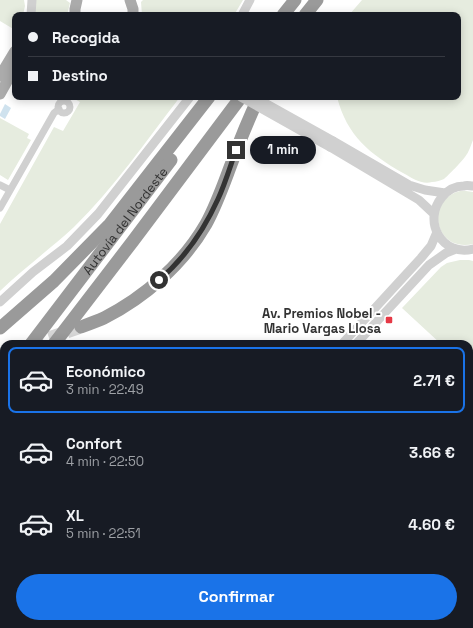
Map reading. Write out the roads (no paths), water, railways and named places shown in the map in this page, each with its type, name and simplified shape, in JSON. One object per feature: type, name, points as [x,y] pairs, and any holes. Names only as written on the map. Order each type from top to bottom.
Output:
[{"type":"highway","points":[[276,12],[286,0]]},
{"type":"highway","points":[[285,12],[295,0]]},
{"type":"highway","points":[[307,12],[317,0]]},
{"type":"highway","points":[[316,12],[325,0]]},
{"type":"highway","points":[[0,328],[54,281],[110,224],[207,100]]},
{"type":"highway","name":"Autovía del Nordeste","points":[[34,340],[217,100]]},
{"type":"highway","name":"Autovía del Nordeste","points":[[57,340],[239,100]]},
{"type":"highway","points":[[81,327],[104,318],[148,290],[170,271],[188,250],[206,224],[219,198],[246,126],[258,100]]},
{"type":"main road","points":[[130,0],[133,12]]},
{"type":"main road","points":[[0,76],[12,56]]},
{"type":"main road","points":[[0,94],[12,72]]},
{"type":"street","points":[[31,12],[32,0]]},
{"type":"street","points":[[244,12],[250,0]]},
{"type":"street","points":[[0,302],[33,272],[67,246],[98,214],[188,100]]},
{"type":"street","points":[[247,100],[409,185],[425,190],[445,193]]},
{"type":"street","points":[[259,100],[419,200],[434,214]]},
{"type":"street","points":[[0,208],[54,113],[58,109]]},
{"type":"street","points":[[0,185],[10,190]]},
{"type":"street","points":[[473,186],[454,188],[445,193],[437,202],[434,214],[436,232],[441,240],[456,249],[473,249]]},
{"type":"street","points":[[346,340],[421,258],[431,246],[436,232]]},
{"type":"street","points":[[360,340],[429,265],[446,253],[456,249]]},
{"type":"water","points":[[5,104],[11,108],[5,119],[0,116],[0,114]]},
{"type":"tunnel","points":[[43,340],[81,327]]},
{"type":"place","name":"Av. Premios Nobel - Mario Vargas Llosa","points":[[389,320]]}]
